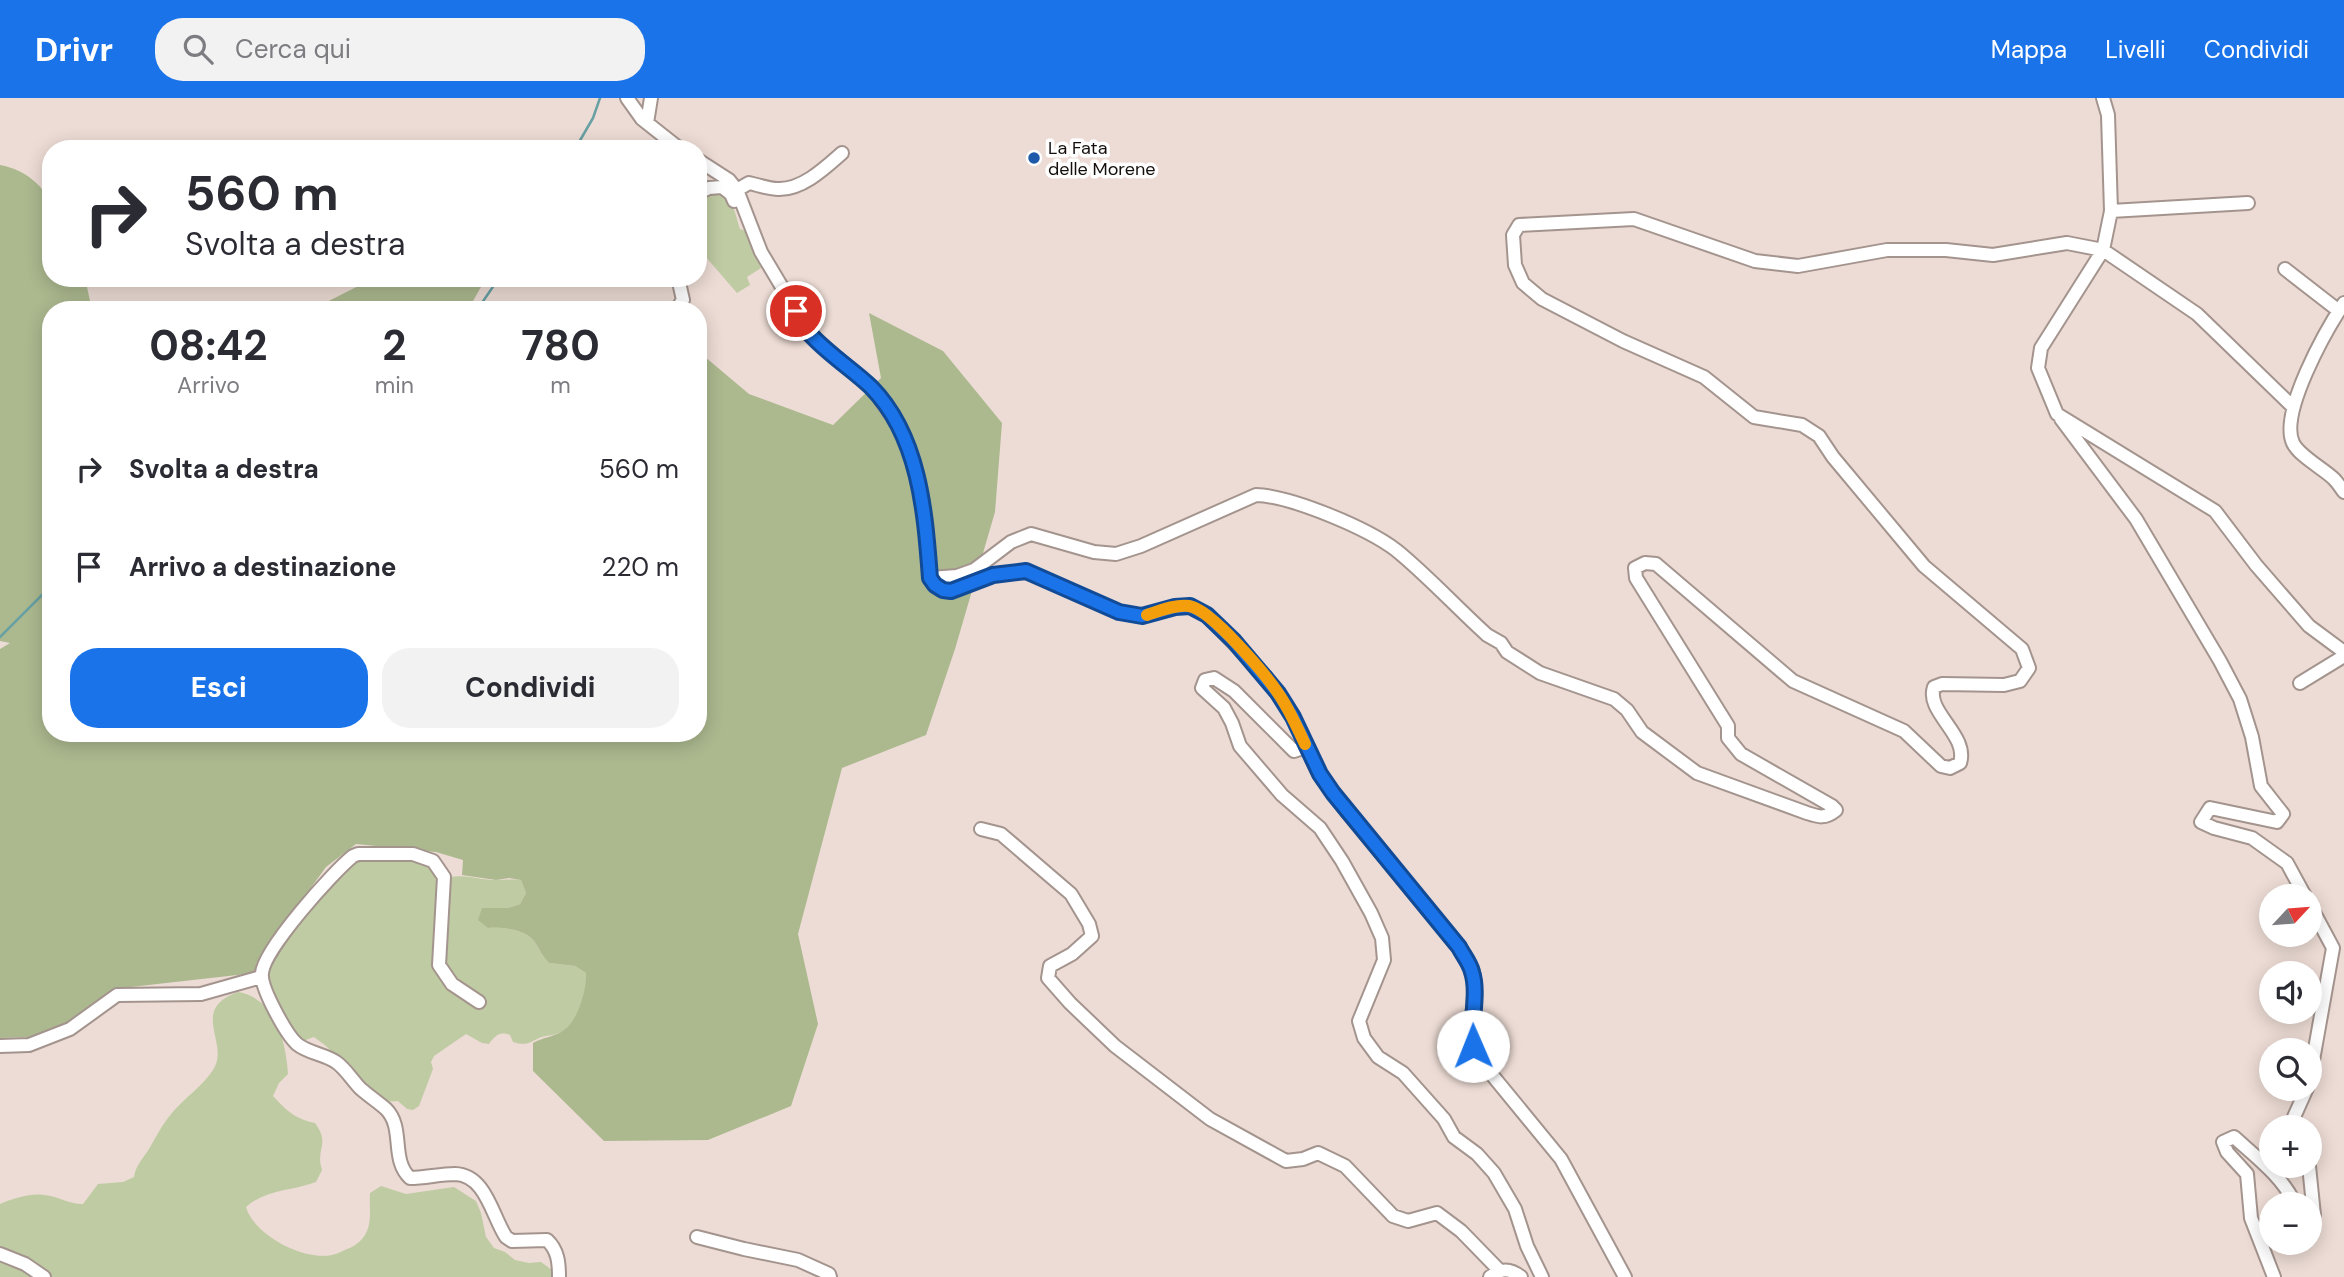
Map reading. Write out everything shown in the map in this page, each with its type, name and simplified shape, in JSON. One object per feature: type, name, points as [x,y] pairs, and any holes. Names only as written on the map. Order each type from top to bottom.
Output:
[{"type":"street","points":[[647,124],[652,98]]},
{"type":"street","points":[[2103,98],[2108,115],[2111,211],[2103,250],[2041,348],[2038,368],[2057,414],[2136,519],[2220,661],[2240,699],[2252,737],[2261,786],[2283,814],[2277,822],[2210,808],[2201,822],[2252,838],[2287,863],[2298,884]]},
{"type":"street","points":[[629,101],[647,124],[668,140]]},
{"type":"street","points":[[737,190],[749,183],[778,189],[810,179],[842,153]]},
{"type":"street","points":[[707,166],[729,180],[737,190],[761,252],[810,334],[873,389],[901,429],[913,461],[926,522],[930,578],[935,585],[951,591],[993,575],[1026,571],[1119,612],[1142,616],[1190,606],[1207,615],[1266,677],[1293,717],[1320,774],[1347,813],[1459,947],[1472,972],[1475,985],[1471,1030],[1473,1046],[1488,1070],[1560,1159],[1625,1277]]},
{"type":"street","points":[[707,190],[717,186],[726,189],[734,200],[740,220],[748,221]]},
{"type":"street","points":[[2111,211],[2248,203]]},
{"type":"street","points":[[930,578],[957,576],[974,569],[1003,546],[1031,534],[1094,552],[1116,554],[1141,546],[1256,495],[1271,495],[1301,504],[1378,539],[1396,551],[1487,635],[1501,643],[1507,652],[1540,673],[1614,699],[1627,710],[1642,732],[1698,773],[1821,817],[1836,810],[1741,754],[1734,747],[1728,738],[1728,726],[1636,578],[1635,568],[1644,563],[1656,564],[1793,681],[1904,731],[1941,766],[1950,768],[1960,763],[1963,755],[1958,741],[1935,704],[1932,693],[1934,687],[1942,684],[2004,685],[2020,681],[2029,668],[2022,649],[1924,566],[1833,457],[1819,436],[1802,425],[1754,417],[1704,377],[1623,341],[1542,299],[1523,283],[1515,265],[1513,235],[1519,225],[1634,219],[1755,261],[1798,266],[1888,250],[1946,250],[1993,255],[2067,243],[2103,250],[2197,314],[2292,406]]},
{"type":"street","points":[[2285,269],[2341,307],[2327,328],[2292,406],[2291,435],[2294,446],[2339,476],[2344,492]]},
{"type":"street","points":[[2057,414],[2215,511],[2256,565],[2309,626],[2344,654],[2300,683]]},
{"type":"street","points":[[1306,747],[1294,751],[1234,691],[1214,678],[1205,680],[1202,688],[1224,708],[1240,746],[1282,795],[1320,828],[1371,913],[1382,938],[1384,960],[1359,1021],[1364,1038],[1378,1057],[1403,1073],[1444,1119],[1454,1137],[1477,1154],[1494,1172],[1514,1209],[1542,1277]]},
{"type":"street","points":[[981,829],[1001,834],[1063,886],[1077,904],[1089,924],[1092,936],[1072,954],[1050,966],[1048,978],[1115,1046],[1210,1119],[1247,1142],[1286,1161],[1303,1159],[1318,1153],[1345,1166],[1393,1216],[1408,1221],[1437,1213],[1461,1230],[1494,1274],[1511,1270],[1521,1277]]},
{"type":"street","points":[[479,1002],[452,984],[442,972],[438,954],[444,877],[433,860],[412,855],[358,854],[347,861],[310,901],[275,946],[262,969],[262,984],[289,1035],[299,1045],[336,1062],[394,1120],[403,1171],[410,1178],[458,1174],[472,1179],[484,1192],[506,1237],[512,1241],[540,1238],[553,1245],[559,1260],[559,1277]]},
{"type":"street","points":[[2317,1038],[2333,948],[2322,927]]},
{"type":"street","points":[[0,1046],[29,1045],[70,1029],[117,995],[201,994],[261,977]]},
{"type":"street","points":[[2259,1239],[2251,1218],[2247,1174],[2227,1152],[2223,1142],[2234,1137],[2266,1166],[2288,1192]]},
{"type":"street","points":[[697,1237],[798,1260],[829,1274],[830,1277]]},
{"type":"street","points":[[0,1254],[26,1264],[44,1277]]},
{"type":"street","points":[[2265,1255],[2274,1277]]},
{"type":"green space","points":[[0,165],[31,178],[42,189],[42,287],[87,287],[90,301],[42,301],[42,742],[707,742],[707,359],[749,394],[833,425],[881,378],[869,313],[943,351],[1002,423],[995,512],[955,649],[926,735],[842,768],[798,934],[818,1024],[791,1106],[708,1140],[604,1141],[533,1071],[533,1043],[557,1034],[569,1026],[581,1004],[586,973],[575,966],[549,963],[532,939],[521,932],[488,928],[478,920],[482,908],[508,908],[520,904],[526,893],[521,880],[496,880],[462,875],[463,860],[436,852],[356,844],[326,867],[257,962],[255,973],[113,989],[68,1023],[29,1037],[0,1038],[0,649],[10,643],[0,641]]},
{"type":"green space","points":[[719,191],[731,203],[740,229],[746,231],[761,268],[747,277],[750,285],[737,293],[707,258],[707,195]]},
{"type":"green space","points":[[356,287],[481,287],[473,301],[329,301]]},
{"type":"green space","points":[[355,859],[415,859],[429,864],[449,877],[521,880],[526,893],[520,904],[508,908],[483,908],[488,928],[521,932],[532,939],[549,963],[575,966],[586,973],[584,997],[573,1022],[558,1033],[524,1044],[513,1042],[510,1035],[506,1034],[498,1035],[489,1044],[466,1034],[434,1056],[431,1062],[433,1069],[419,1106],[413,1110],[407,1109],[398,1101],[382,1102],[326,1046],[314,1037],[303,1041],[293,1034],[271,992],[268,980],[270,962],[305,912]]},
{"type":"green space","points":[[238,992],[251,996],[270,1012],[281,1035],[288,1074],[279,1083],[273,1096],[291,1113],[315,1123],[322,1137],[322,1170],[316,1182],[262,1197],[246,1207],[259,1227],[281,1244],[294,1250],[320,1256],[332,1255],[353,1246],[363,1237],[369,1222],[370,1193],[381,1186],[406,1194],[454,1187],[476,1201],[486,1237],[494,1248],[515,1260],[541,1262],[552,1270],[552,1277],[0,1277],[0,1204],[39,1195],[83,1204],[98,1184],[123,1182],[134,1177],[169,1117],[213,1070],[217,1049],[213,1017],[223,999]]},
{"type":"waterway","points":[[580,140],[593,118],[600,98]]},
{"type":"waterway","points":[[483,301],[493,287]]},
{"type":"waterway","points":[[0,637],[42,595]]},
{"type":"slow traffic","points":[[1147,615],[1190,606],[1207,615],[1266,677],[1293,717],[1305,744]]},
{"type":"place","name":"La Fata delle Morene","points":[[1034,158]]},
{"type":"route","points":[[796,311],[810,334],[873,389],[901,429],[913,461],[926,522],[930,578],[935,585],[951,591],[993,575],[1026,571],[1119,612],[1142,616],[1190,606],[1207,615],[1234,641],[1278,693],[1293,717],[1320,774],[1347,813],[1459,947],[1472,972],[1475,985],[1471,1030],[1473,1046]]}]
